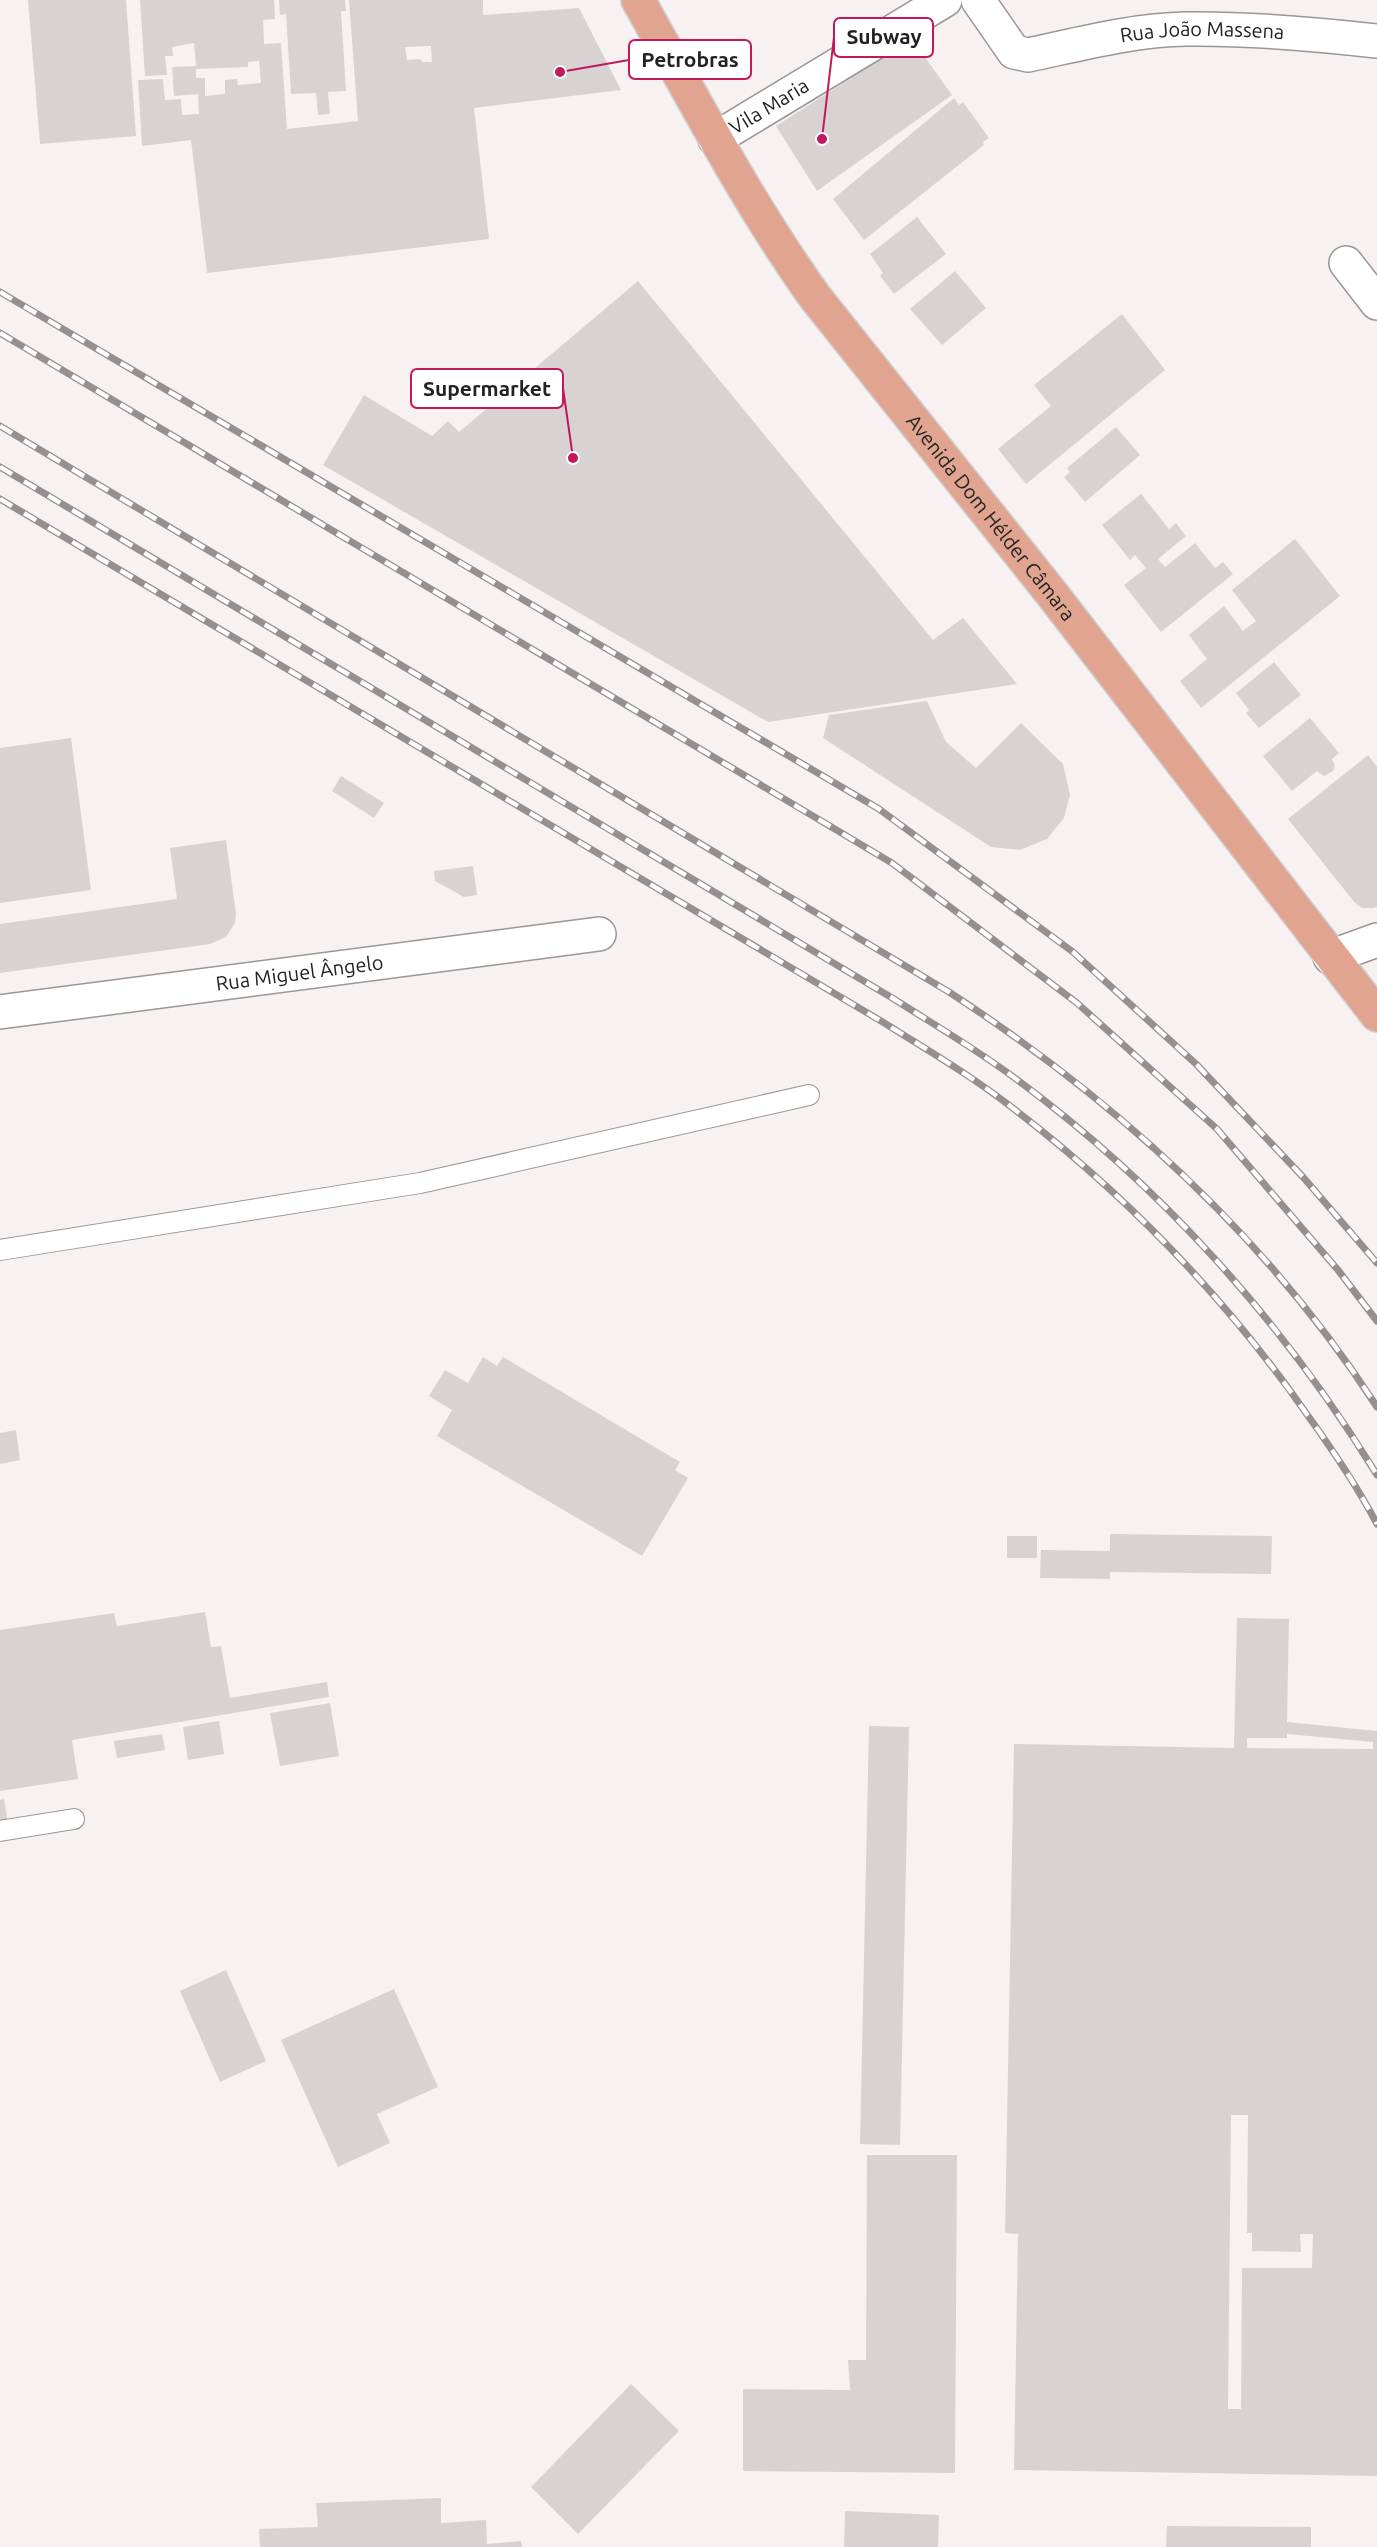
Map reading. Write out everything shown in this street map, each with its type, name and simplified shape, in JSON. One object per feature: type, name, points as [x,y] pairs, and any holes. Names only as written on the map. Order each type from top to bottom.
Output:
[{"type":"main road","name":"Avenida Dom Hélder Câmara","points":[[638,0],[745,192],[779,247],[815,297],[1052,594],[1377,1015]]},
{"type":"street","name":"Vila Maria","points":[[715,139],[945,0]]},
{"type":"street","name":"Rua João Massena","points":[[978,0],[1014,52],[1028,55],[1102,39],[1185,29],[1297,33],[1377,41]]},
{"type":"street","points":[[1346,263],[1377,303]]},
{"type":"street","name":"Rua Miguel Ângelo","points":[[0,1012],[599,934]]},
{"type":"street","points":[[1330,957],[1377,940]]},
{"type":"lane","points":[[0,1250],[420,1183],[809,1095]]},
{"type":"lane","points":[[0,1832],[74,1818]]},
{"type":"building","points":[[28,0],[126,0],[136,136],[40,144]]},
{"type":"building","points":[[140,0],[274,0],[275,19],[263,20],[264,44],[281,43],[287,129],[358,121],[349,0],[483,0],[483,15],[579,8],[621,90],[474,108],[489,239],[207,273],[191,140],[142,146],[138,80],[163,79],[165,100],[181,99],[182,115],[199,114],[198,94],[174,96],[172,67],[196,66],[194,43],[172,47],[173,56],[165,56],[167,75],[145,76]],"holes":[[[431,46],[432,62],[422,62],[421,59],[407,60],[405,47]],[[259,61],[261,83],[238,85],[237,79],[225,80],[225,94],[205,96],[205,78],[196,78],[196,69],[248,67],[248,62]]]},
{"type":"building","points":[[279,0],[345,0],[346,11],[341,11],[346,91],[328,92],[330,114],[318,115],[316,93],[291,94],[286,14],[280,15]]},
{"type":"building","points":[[912,39],[952,95],[817,191],[776,126]]},
{"type":"building","points":[[954,98],[959,105],[963,102],[989,138],[983,142],[984,145],[864,240],[833,199]]},
{"type":"building","points":[[917,217],[946,254],[894,294],[880,276],[883,273],[870,254]]},
{"type":"building","points":[[955,271],[986,308],[942,345],[910,309]]},
{"type":"building","points":[[638,281],[933,640],[963,618],[1017,684],[768,722],[323,465],[364,395],[432,436],[448,421],[459,432]]},
{"type":"building","points":[[1122,314],[1165,370],[1026,484],[998,449],[1051,406],[1034,385]]},
{"type":"building","points":[[1116,427],[1140,455],[1085,502],[1064,477],[1070,472],[1067,468]]},
{"type":"building","points":[[1141,494],[1169,529],[1176,523],[1186,536],[1158,559],[1165,567],[1195,543],[1215,568],[1223,562],[1233,574],[1161,632],[1124,585],[1146,568],[1135,555],[1130,560],[1102,525]]},
{"type":"building","points":[[1295,539],[1340,596],[1201,708],[1180,681],[1207,659],[1189,635],[1224,606],[1243,631],[1256,621],[1232,590]]},
{"type":"building","points":[[1274,662],[1301,695],[1259,728],[1246,713],[1249,710],[1236,693]]},
{"type":"building","points":[[927,701],[946,742],[976,768],[1021,723],[1063,764],[1070,795],[1064,818],[1047,839],[1020,850],[991,847],[823,738],[829,715]]},
{"type":"building","points":[[1310,718],[1339,753],[1332,759],[1335,766],[1333,771],[1324,776],[1317,771],[1292,791],[1263,756]]},
{"type":"building","points":[[71,738],[91,890],[0,903],[0,748]]},
{"type":"building","points":[[1368,755],[1377,767],[1377,907],[1362,908],[1355,903],[1288,819]]},
{"type":"building","points":[[341,776],[384,803],[374,818],[332,791]]},
{"type":"building","points":[[226,840],[236,914],[235,923],[226,937],[210,944],[0,973],[0,924],[177,899],[170,848]]},
{"type":"building","points":[[473,866],[477,895],[464,897],[435,881],[434,871]]},
{"type":"building","points":[[483,1357],[497,1366],[503,1357],[680,1462],[675,1470],[688,1478],[642,1556],[437,1436],[452,1410],[429,1396],[445,1370],[468,1383]]},
{"type":"building","points":[[16,1430],[20,1460],[0,1464],[0,1433]]},
{"type":"building","points":[[1110,1534],[1272,1536],[1271,1574],[1110,1572],[1110,1579],[1040,1578],[1041,1550],[1110,1551]]},
{"type":"building","points":[[1007,1536],[1037,1536],[1037,1558],[1007,1558]]},
{"type":"building","points":[[205,1612],[211,1647],[221,1646],[230,1698],[327,1682],[329,1697],[72,1740],[78,1779],[0,1791],[0,1630],[114,1613],[117,1626]]},
{"type":"building","points":[[1237,1618],[1289,1619],[1287,1722],[1377,1731],[1377,2476],[1014,2470],[1018,2234],[1005,2233],[1014,1744],[1234,1748]],"holes":[[[1287,1734],[1373,1742],[1373,1749],[1247,1748],[1247,1738],[1287,1738]],[[1231,2115],[1248,2115],[1247,2233],[1252,2233],[1252,2251],[1301,2252],[1300,2234],[1313,2234],[1312,2268],[1242,2268],[1241,2409],[1228,2409]]]},
{"type":"building","points":[[330,1703],[339,1756],[280,1766],[270,1713]]},
{"type":"building","points":[[219,1721],[224,1754],[188,1760],[183,1727]]},
{"type":"building","points":[[869,1726],[909,1727],[900,2145],[860,2144]]},
{"type":"building","points":[[162,1734],[165,1750],[117,1758],[114,1741]]},
{"type":"building","points":[[4,1799],[9,1828],[0,1830],[0,1800]]},
{"type":"building","points":[[226,1970],[266,2061],[220,2082],[180,1991]]},
{"type":"building","points":[[394,1989],[438,2087],[377,2114],[390,2143],[338,2167],[281,2040]]},
{"type":"building","points":[[867,2155],[957,2155],[955,2473],[743,2471],[743,2389],[850,2390],[848,2360],[866,2360]]},
{"type":"building","points":[[631,2384],[679,2431],[578,2534],[531,2487]]},
{"type":"building","points":[[441,2498],[441,2523],[486,2520],[487,2544],[521,2541],[522,2547],[260,2547],[259,2529],[318,2527],[316,2503]]},
{"type":"building","points":[[845,2511],[939,2515],[938,2547],[844,2547]]},
{"type":"building","points":[[1167,2526],[1311,2527],[1311,2547],[1166,2547]]},
{"type":"railway","points":[[0,292],[879,809],[1073,952],[1196,1064],[1303,1177],[1377,1263]]},
{"type":"railway","points":[[0,333],[892,863],[1077,1003],[1217,1129],[1338,1270],[1377,1321]]},
{"type":"railway","points":[[0,426],[949,992],[1011,1034],[1072,1079],[1130,1127],[1238,1230],[1334,1345],[1377,1407]]},
{"type":"railway","points":[[0,467],[894,999],[1012,1076],[1117,1162],[1167,1208],[1214,1258],[1300,1362],[1377,1475]]},
{"type":"railway","points":[[0,499],[881,1021],[949,1063],[998,1097],[1095,1176],[1134,1212],[1208,1289],[1275,1370],[1306,1413],[1344,1468],[1377,1524]]},
{"type":"place","name":"Petrobras","points":[[560,72]]},
{"type":"place","name":"Subway","points":[[822,139]]},
{"type":"place","name":"Supermarket","points":[[573,458]]}]
